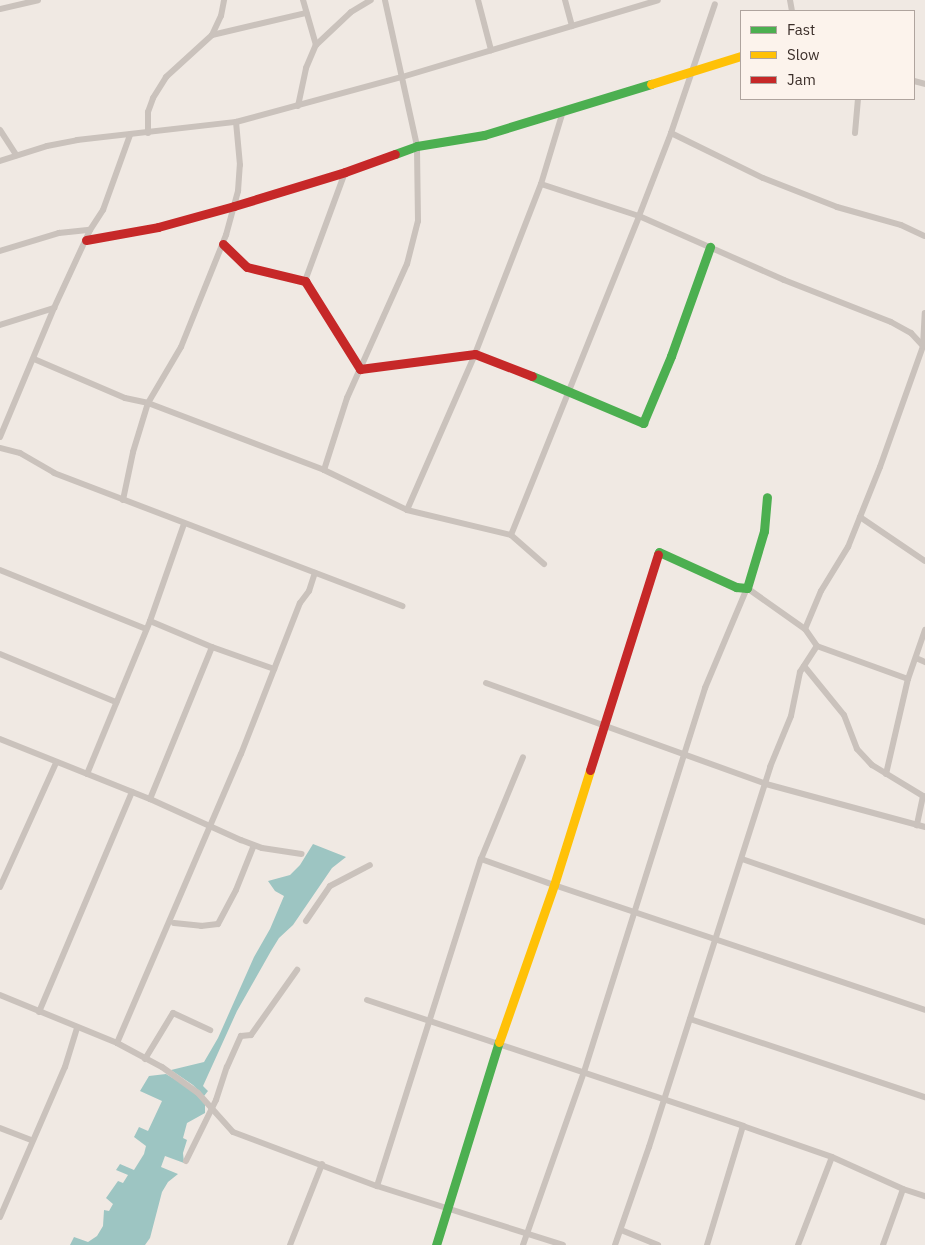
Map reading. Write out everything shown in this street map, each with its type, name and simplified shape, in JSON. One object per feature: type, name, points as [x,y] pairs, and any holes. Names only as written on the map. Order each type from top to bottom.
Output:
[{"type":"street","points":[[0,10],[38,0]]},
{"type":"street","points":[[148,133],[148,112],[153,98],[166,77],[212,35],[221,16],[224,0]]},
{"type":"street","points":[[303,0],[316,45]]},
{"type":"street","points":[[298,106],[306,68],[316,45],[351,12],[371,0]]},
{"type":"street","points":[[324,470],[347,398],[407,264],[418,221],[419,179],[417,146],[385,0]]},
{"type":"street","points":[[478,0],[491,50]]},
{"type":"street","points":[[565,0],[572,26]]},
{"type":"street","points":[[0,161],[16,155],[77,140],[236,122],[402,78],[658,0]]},
{"type":"street","points":[[511,535],[671,134],[715,4]]},
{"type":"street","points":[[212,35],[306,13]]},
{"type":"street","points":[[86,240],[158,227],[234,206],[345,172],[417,146],[484,135],[740,56]]},
{"type":"street","points":[[855,133],[858,100]]},
{"type":"street","points":[[407,510],[475,354],[541,184],[562,111]]},
{"type":"street","points":[[123,500],[133,452],[148,403],[181,347],[223,244],[238,191],[240,165],[236,122]]},
{"type":"street","points":[[0,130],[16,155]]},
{"type":"street","points":[[671,134],[763,178],[837,207],[901,225],[925,236]]},
{"type":"street","points":[[0,437],[34,360],[54,308],[90,230],[102,210],[130,135]]},
{"type":"street","points":[[305,281],[345,172]]},
{"type":"street","points":[[541,184],[639,216],[784,280],[892,322],[911,333],[923,346]]},
{"type":"street","points":[[0,251],[59,233],[90,230]]},
{"type":"street","points":[[223,244],[247,267],[305,281],[360,369]]},
{"type":"street","points":[[360,369],[475,354],[568,390],[643,423],[671,356],[710,247]]},
{"type":"street","points":[[0,325],[54,308]]},
{"type":"street","points":[[805,629],[821,591],[848,547],[880,467],[923,346],[925,314]]},
{"type":"street","points":[[34,360],[125,398],[148,403],[324,470],[407,510],[511,535],[544,564]]},
{"type":"street","points":[[0,448],[20,453],[54,473],[184,524],[403,606]]},
{"type":"street","points":[[523,1245],[584,1072],[705,688],[747,588],[764,531],[767,497]]},
{"type":"street","points":[[860,517],[925,561]]},
{"type":"street","points":[[86,774],[150,621],[184,524]]},
{"type":"street","points":[[436,1245],[498,1044],[554,885],[659,552],[736,587],[747,588],[805,629],[817,646],[908,679]]},
{"type":"street","points":[[0,570],[146,629]]},
{"type":"street","points":[[117,1043],[210,828],[300,603],[309,591],[315,573]]},
{"type":"street","points":[[150,621],[212,647],[274,669]]},
{"type":"street","points":[[886,774],[908,679],[925,630]]},
{"type":"street","points":[[615,1245],[766,784],[791,716],[800,672],[817,646]]},
{"type":"street","points":[[150,799],[212,647]]},
{"type":"street","points":[[0,654],[116,702]]},
{"type":"street","points":[[916,658],[925,662]]},
{"type":"street","points":[[804,666],[844,715],[857,749],[872,765],[923,796],[917,825]]},
{"type":"street","points":[[486,683],[766,784],[925,827]]},
{"type":"street","points":[[0,739],[150,799],[210,828],[254,846],[302,854]]},
{"type":"street","points":[[377,1186],[481,858],[523,757]]},
{"type":"street","points":[[0,887],[56,763]]},
{"type":"street","points":[[39,1012],[132,792]]},
{"type":"street","points":[[174,923],[201,926],[218,924],[236,890],[254,846]]},
{"type":"street","points":[[481,858],[554,885],[925,1010]]},
{"type":"street","points":[[742,859],[925,922]]},
{"type":"street","points":[[306,921],[330,886],[370,864]]},
{"type":"street","points":[[186,1160],[212,1108],[242,1036],[252,1035],[298,970]]},
{"type":"street","points":[[0,995],[117,1043],[188,1084],[234,1132],[377,1186],[563,1245]]},
{"type":"street","points":[[367,1000],[744,1126],[832,1157],[903,1189],[925,1196]]},
{"type":"street","points":[[145,1059],[173,1013],[210,1030]]},
{"type":"street","points":[[690,1019],[925,1097]]},
{"type":"street","points":[[0,1217],[2,1204],[64,1067],[77,1028]]},
{"type":"street","points":[[707,1245],[744,1126]]},
{"type":"street","points":[[0,1128],[32,1140]]},
{"type":"street","points":[[798,1245],[832,1157]]},
{"type":"street","points":[[290,1245],[322,1164]]},
{"type":"street","points":[[883,1245],[903,1189]]},
{"type":"street","points":[[621,1230],[658,1245]]},
{"type":"water","points":[[313,844],[346,857],[332,868],[293,925],[279,938],[271,951],[237,1011],[203,1086],[208,1091],[204,1096],[193,1085],[171,1070],[204,1062],[218,1038],[284,896],[275,891],[268,881],[290,875],[300,865]]},
{"type":"water","points":[[166,1074],[191,1089],[205,1104],[205,1113],[187,1123],[183,1138],[187,1140],[183,1153],[184,1163],[165,1156],[161,1167],[178,1174],[168,1182],[162,1192],[150,1238],[145,1245],[70,1245],[74,1237],[88,1242],[97,1236],[103,1226],[104,1210],[109,1211],[113,1204],[106,1198],[118,1181],[123,1183],[128,1175],[116,1170],[120,1164],[134,1170],[144,1154],[146,1146],[134,1137],[139,1127],[148,1131],[162,1101],[140,1091],[149,1076]]},
{"type":"traffic: fast","points":[[395,154],[417,146],[484,135],[651,84]]},
{"type":"traffic: fast","points":[[532,376],[643,423],[671,356],[710,247]]},
{"type":"traffic: fast","points":[[658,554],[659,552],[736,587],[747,588],[764,531],[767,497]]},
{"type":"traffic: fast","points":[[436,1245],[499,1042]]},
{"type":"traffic: slow","points":[[651,84],[740,56]]},
{"type":"traffic: slow","points":[[499,1042],[554,885],[590,770]]},
{"type":"traffic: jam","points":[[86,240],[158,227],[234,206],[345,172],[395,154]]},
{"type":"traffic: jam","points":[[223,244],[247,267],[305,281],[360,369],[475,354],[532,376]]},
{"type":"traffic: jam","points":[[590,770],[658,554]]}]
